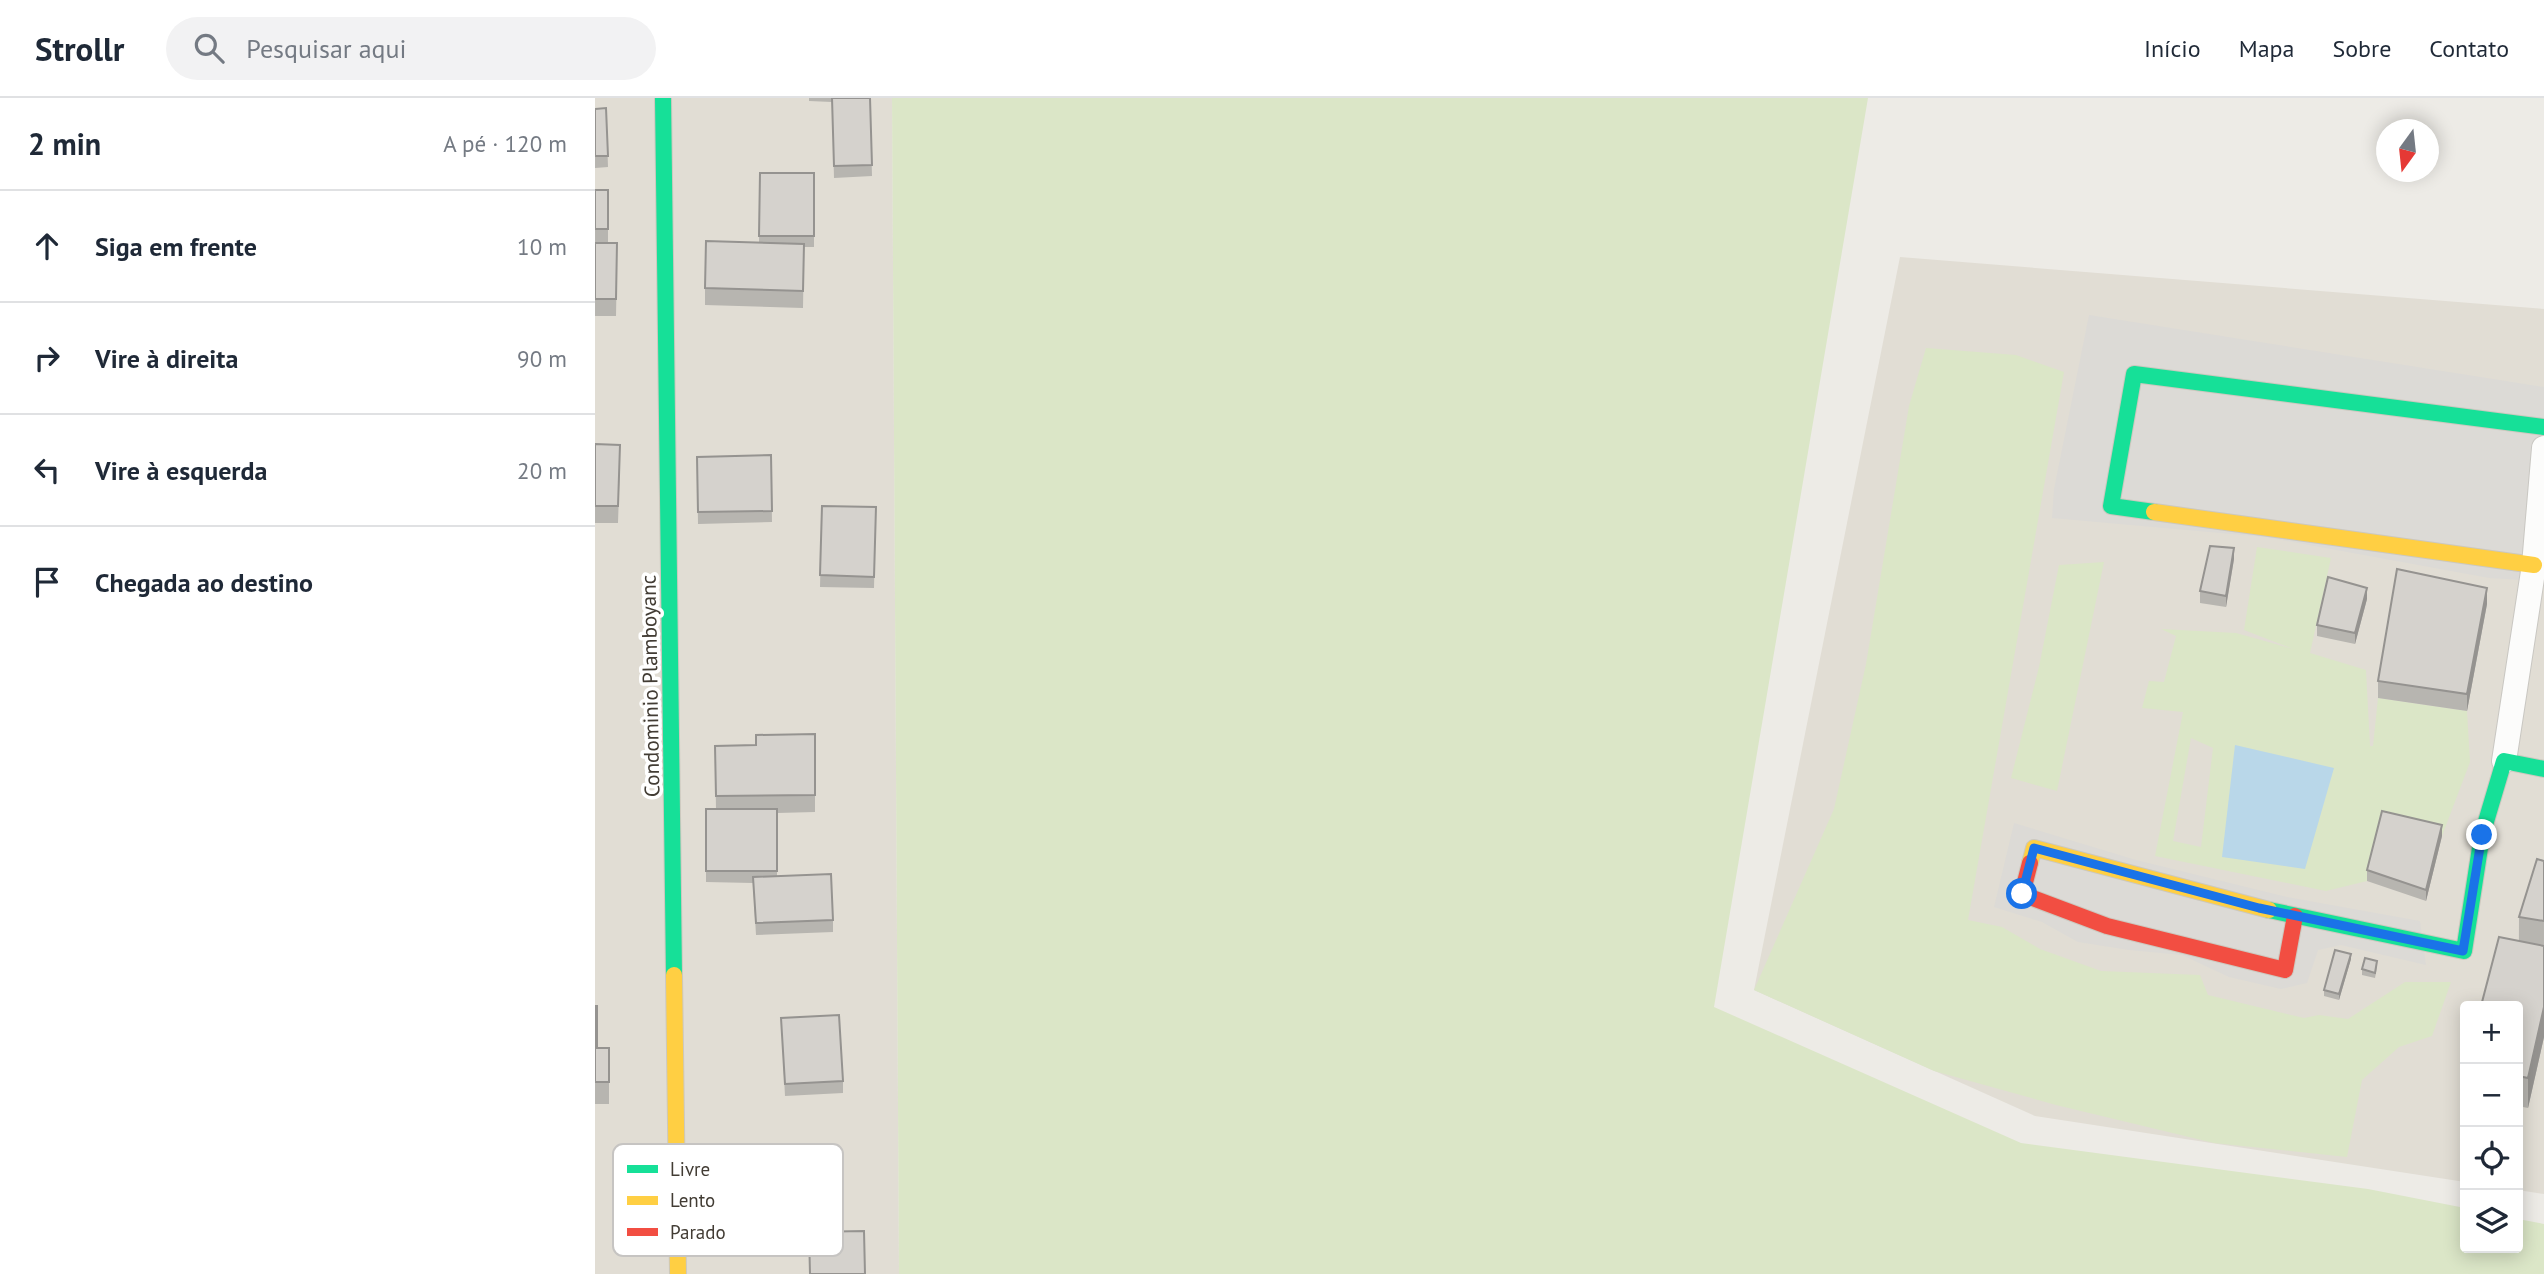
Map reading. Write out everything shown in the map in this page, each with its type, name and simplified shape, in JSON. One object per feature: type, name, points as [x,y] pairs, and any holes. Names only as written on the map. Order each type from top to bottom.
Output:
[{"type":"street","name":"Condominio Plamboyanc","points":[[663,98],[676,1144]]},
{"type":"street","points":[[2534,565],[2111,506],[2134,374],[2544,427]]},
{"type":"street","points":[[2295,916],[2285,970],[2107,926],[2022,894],[2034,848],[2295,916],[2463,951],[2482,835],[2504,761],[2534,565],[2544,448]]},
{"type":"street","points":[[2504,761],[2544,769]]},
{"type":"street","name":"Condominio Plamboyanc","points":[[678,1256],[678,1274]]},
{"type":"shaded area","points":[[595,98],[892,98],[899,1274],[595,1274]]},
{"type":"shaded area","points":[[1900,257],[2544,309],[2544,1194],[2523,1191],[2523,1001],[2460,1001],[2460,1181],[2035,1116],[1754,990]]},
{"type":"shaded area","points":[[2089,315],[2544,387],[2544,581],[2489,578],[2265,537],[2052,518],[2054,489]]},
{"type":"shaded area","points":[[2014,823],[2136,860],[2287,897],[2420,921],[2426,965],[2341,945],[2318,950],[2307,983],[2281,989],[2229,977],[2182,955],[2078,942],[2042,922],[1994,907]]},
{"type":"green space","points":[[892,98],[1868,98],[1714,1007],[2021,1143],[2368,1189],[2460,1207],[2460,1253],[2523,1253],[2523,1220],[2544,1224],[2544,1274],[899,1274]]},
{"type":"green space","points":[[1926,348],[2016,355],[2064,372],[1968,920],[2002,927],[2040,949],[2101,971],[2200,975],[2208,995],[2304,1018],[2319,1015],[2348,1019],[2405,982],[2451,982],[2432,1036],[2399,1047],[2362,1080],[2347,1157],[2214,1143],[2056,1105],[1934,1071],[1754,990],[1834,809],[1866,664],[1909,406]]},
{"type":"green space","points":[[2257,547],[2331,558],[2310,653],[2366,670],[2370,746],[2373,746],[2378,698],[2467,711],[2470,762],[2442,836],[2383,823],[2367,881],[2326,891],[2155,856],[2183,712],[2142,708],[2149,681],[2164,682],[2176,636],[2161,629],[2236,633],[2293,649],[2244,630]],"holes":[[[2191,738],[2213,748],[2201,847],[2173,841]]]},
{"type":"green space","points":[[2104,562],[2057,791],[2011,778],[2039,667],[2059,565]]},
{"type":"water","points":[[2235,745],[2334,768],[2305,869],[2222,857]]},
{"type":"building","points":[[832,98],[870,98],[872,165],[834,166]]},
{"type":"building","points":[[606,108],[608,156],[595,156],[595,109]]},
{"type":"building","points":[[760,173],[814,173],[814,236],[759,236]]},
{"type":"building","points":[[595,190],[608,190],[608,229],[595,229]]},
{"type":"building","points":[[706,241],[804,244],[803,291],[705,288]]},
{"type":"building","points":[[595,243],[617,243],[616,299],[595,299]]},
{"type":"building","points":[[595,444],[620,445],[618,506],[595,506]]},
{"type":"building","points":[[771,455],[772,511],[698,512],[697,457]]},
{"type":"building","points":[[822,506],[876,507],[874,577],[820,575]]},
{"type":"building","points":[[2210,546],[2234,548],[2226,596],[2200,591]]},
{"type":"building","points":[[2397,569],[2487,588],[2467,694],[2378,681]]},
{"type":"building","points":[[2328,577],[2367,588],[2355,633],[2317,625]]},
{"type":"building","points":[[815,734],[815,795],[716,796],[715,746],[756,745],[756,735]]},
{"type":"building","points":[[706,809],[777,809],[777,871],[706,871]]},
{"type":"building","points":[[2382,811],[2442,825],[2426,890],[2367,870]]},
{"type":"building","points":[[2537,859],[2544,861],[2544,921],[2519,917]]},
{"type":"building","points":[[831,874],[833,920],[756,923],[753,877]]},
{"type":"building","points":[[2499,937],[2544,946],[2544,1007],[2528,1078],[2523,1077],[2523,1001],[2482,1001]]},
{"type":"building","points":[[2335,950],[2351,954],[2339,994],[2324,990]]},
{"type":"building","points":[[2365,958],[2377,961],[2375,973],[2362,969]]},
{"type":"building","points":[[595,1006],[597,1048],[609,1048],[609,1082],[595,1082]]},
{"type":"building","points":[[839,1015],[843,1081],[785,1084],[781,1018]]},
{"type":"building","points":[[843,1231],[864,1231],[865,1274],[810,1274],[810,1256],[843,1256]]},
{"type":"traffic: fast","points":[[663,98],[674,975]]},
{"type":"traffic: fast","points":[[2154,512],[2111,506],[2134,374],[2544,427]]},
{"type":"traffic: fast","points":[[2269,910],[2464,951],[2482,835],[2504,761],[2544,769]]},
{"type":"traffic: slow","points":[[2154,512],[2534,565]]},
{"type":"traffic: slow","points":[[2030,863],[2034,848],[2269,910]]},
{"type":"traffic: slow","points":[[674,975],[676,1144]]},
{"type":"traffic: slow","points":[[678,1256],[678,1274]]},
{"type":"traffic: jam","points":[[2030,863],[2022,894],[2107,926],[2285,970],[2295,916]]},
{"type":"route","points":[[2022,894],[2034,848],[2259,908],[2463,951],[2482,835]]}]
